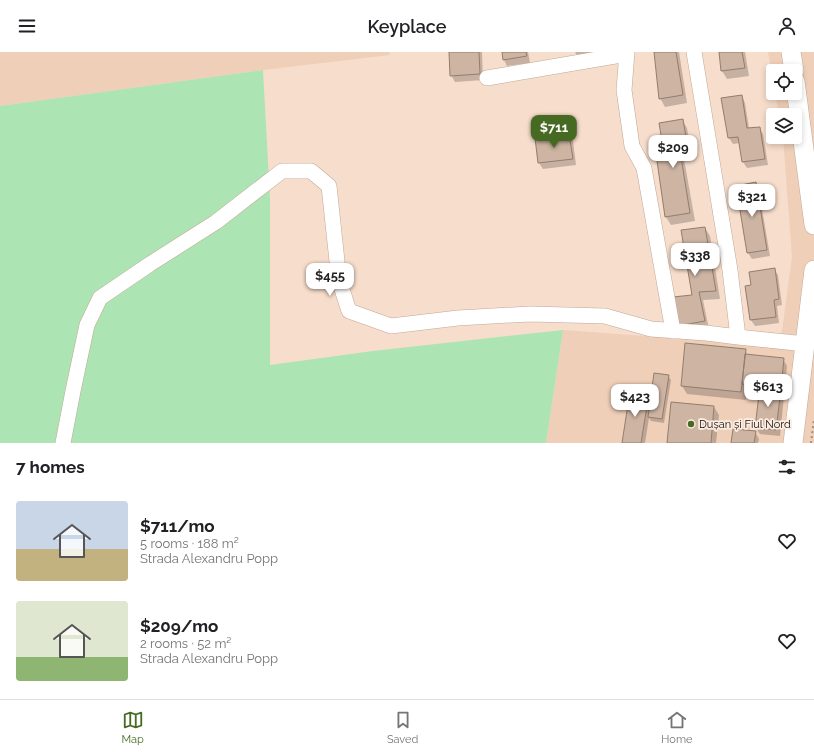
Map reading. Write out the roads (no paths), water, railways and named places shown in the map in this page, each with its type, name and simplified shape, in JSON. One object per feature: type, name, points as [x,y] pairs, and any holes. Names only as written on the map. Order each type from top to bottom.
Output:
[{"type":"main road","points":[[791,52],[793,64]]},
{"type":"main road","points":[[798,100],[814,225]]},
{"type":"main road","points":[[793,443],[814,270]]},
{"type":"street","points":[[694,52],[730,270],[738,337]]},
{"type":"street","points":[[487,78],[627,53],[624,90],[632,146],[644,168],[673,331]]},
{"type":"street","points":[[63,443],[87,325],[100,298],[216,222],[282,171],[311,171],[329,186],[338,280],[349,311],[391,326],[458,318],[530,314],[605,316],[652,329],[706,333],[806,344]]},
{"type":"place","name":"Dușan și Fiul Nord","points":[[691,424]]}]
